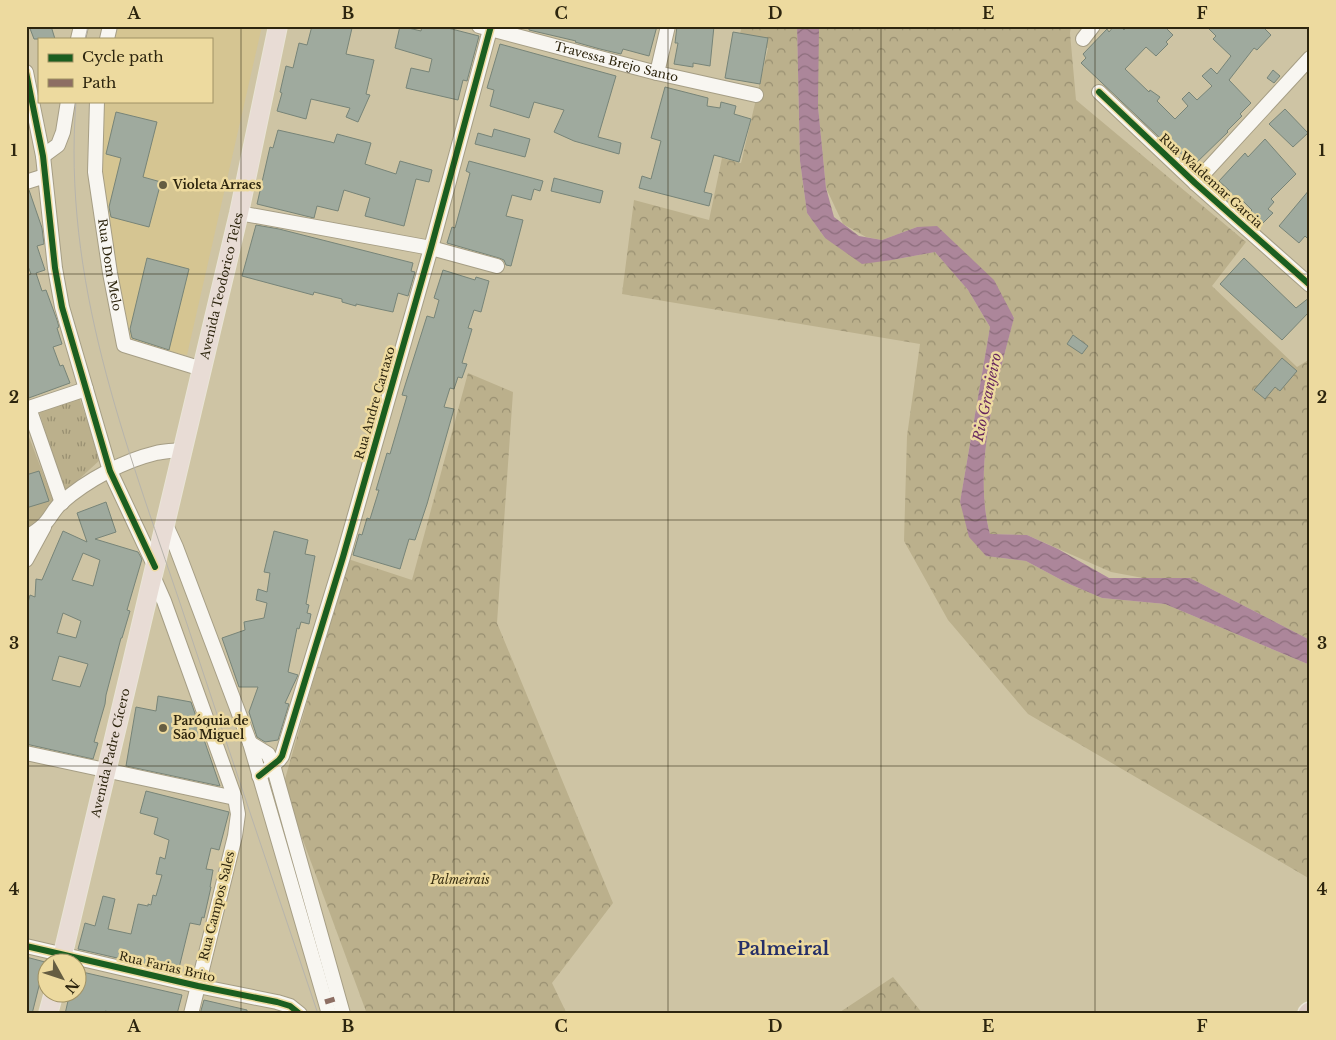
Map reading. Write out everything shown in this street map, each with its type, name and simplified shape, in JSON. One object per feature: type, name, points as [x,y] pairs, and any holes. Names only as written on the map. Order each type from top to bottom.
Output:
[{"type":"main road","name":"Avenida Teodorico Teles","points":[[160,544],[239,213],[278,26]]},
{"type":"main road","name":"Avenida Padre Cícero","points":[[64,952],[160,544]]},
{"type":"street","points":[[657,72],[668,26]]},
{"type":"street","points":[[1083,39],[1093,26]]},
{"type":"street","name":"Travessa Brejo Santo","points":[[487,27],[657,72],[756,95]]},
{"type":"street","name":"Rua Andre Cartaxo","points":[[259,776],[282,756],[343,557],[432,248],[487,27]]},
{"type":"street","points":[[1195,183],[1310,58]]},
{"type":"street","name":"Rua Campos Sales","points":[[26,72],[43,156],[55,268],[62,307],[110,471],[154,572],[236,798],[238,814],[236,828],[190,1014]]},
{"type":"street","name":"Rua Waldemar Garcia","points":[[1099,92],[1195,183],[1310,285]]},
{"type":"street","points":[[43,156],[58,145],[63,132],[68,102]]},
{"type":"street","name":"Rua Dom Melo","points":[[97,102],[95,172],[110,273],[124,345],[202,369]]},
{"type":"street","points":[[26,182],[45,176]]},
{"type":"street","points":[[239,213],[432,248],[497,266]]},
{"type":"street","points":[[62,503],[28,408],[86,389]]},
{"type":"street","points":[[26,560],[53,512],[86,485],[132,461],[156,453],[183,449]]},
{"type":"street","points":[[26,538],[47,522]]},
{"type":"street","points":[[165,523],[176,547],[250,743],[329,1014]]},
{"type":"street","points":[[250,743],[268,754],[273,765],[343,1014]]},
{"type":"street","points":[[26,752],[236,798]]},
{"type":"street","name":"Rua Farias Brito","points":[[26,946],[43,952]]},
{"type":"street","name":"Rua Farias Brito","points":[[88,964],[277,1002],[290,1006],[300,1014]]},
{"type":"shaded area","name":"Violeta Arraes","points":[[119,26],[262,26],[187,355],[125,347],[98,155],[100,102],[212,102],[212,38],[115,38]]},
{"type":"green space","points":[[742,26],[797,26],[800,161],[807,213],[825,238],[892,260],[935,252],[968,290],[990,327],[960,502],[986,556],[1026,561],[1067,583],[1102,598],[1165,604],[1310,665],[1310,879],[1028,714],[948,620],[904,541],[907,436],[920,344],[622,294],[634,200],[709,220],[722,158],[741,163],[768,48],[738,41]]},
{"type":"green space","points":[[818,26],[1071,26],[1076,100],[1246,242],[1212,286],[1297,367],[1310,359],[1310,640],[1190,578],[1143,578],[1111,572],[1027,535],[990,534],[985,508],[985,453],[994,397],[1014,317],[917,227],[882,240],[866,237],[843,224],[826,188],[818,106]]},
{"type":"green space","name":"Palmeirais","points":[[468,373],[513,392],[497,623],[613,903],[552,983],[567,1014],[367,1014],[283,786],[348,559],[412,580]]},
{"type":"green space","points":[[79,397],[101,459],[64,493],[39,411]]},
{"type":"green space","points":[[26,429],[55,505],[26,529]]},
{"type":"green space","points":[[893,977],[923,1014],[837,1014]]},
{"type":"water","name":"Rio Granjeiro","points":[[797,26],[819,26],[818,106],[826,188],[834,217],[859,236],[882,240],[917,227],[937,226],[994,280],[1014,318],[994,397],[985,453],[985,508],[990,534],[1027,535],[1058,549],[1109,578],[1190,578],[1310,640],[1310,665],[1165,604],[1102,598],[1067,583],[1026,561],[986,556],[969,537],[960,502],[990,327],[968,290],[935,252],[862,264],[825,238],[807,213],[800,161]]},
{"type":"building","points":[[29,26],[51,26],[55,38],[34,39]]},
{"type":"building","points":[[312,26],[343,26],[352,28],[346,54],[374,60],[366,94],[370,95],[358,122],[346,117],[350,108],[311,99],[306,119],[277,111],[286,66],[293,68],[299,43],[307,45]]},
{"type":"building","points":[[400,26],[421,31],[422,26],[440,26],[479,36],[467,81],[463,80],[458,100],[406,88],[411,68],[429,72],[432,59],[395,48]]},
{"type":"building","points":[[529,26],[657,26],[649,56],[623,49],[621,54],[600,49],[576,41],[529,30]]},
{"type":"building","points":[[677,26],[714,26],[710,66],[693,63],[693,67],[674,64],[678,43],[675,43]]},
{"type":"building","points":[[1114,26],[1120,26],[1124,30],[1127,26],[1164,26],[1173,35],[1166,42],[1168,44],[1156,56],[1146,47],[1125,69],[1149,92],[1150,90],[1160,97],[1157,101],[1175,119],[1188,106],[1182,99],[1189,92],[1197,100],[1212,86],[1202,76],[1211,68],[1217,74],[1231,56],[1213,39],[1216,36],[1206,26],[1262,26],[1271,35],[1257,50],[1254,48],[1229,80],[1251,103],[1240,114],[1242,116],[1228,132],[1193,166],[1163,135],[1160,138],[1081,63],[1086,58],[1083,54],[1107,29],[1109,32]]},
{"type":"building","points":[[733,32],[768,38],[760,84],[725,78]]},
{"type":"building","points":[[500,44],[616,76],[598,137],[621,143],[619,154],[574,141],[554,132],[564,110],[534,102],[529,118],[490,106],[494,90],[487,88]]},
{"type":"building","points":[[1273,70],[1280,76],[1274,83],[1267,78]]},
{"type":"building","points":[[665,87],[708,98],[707,106],[720,108],[721,102],[736,106],[734,114],[751,119],[739,162],[714,155],[704,192],[712,194],[709,206],[639,188],[642,176],[651,179],[661,141],[651,138]]},
{"type":"building","points":[[1285,109],[1308,133],[1293,147],[1269,124]]},
{"type":"building","points":[[116,112],[157,122],[143,177],[161,182],[149,227],[111,217],[109,207],[121,158],[106,154]]},
{"type":"building","points":[[494,129],[530,139],[525,157],[475,144],[478,133],[492,137]]},
{"type":"building","points":[[278,130],[334,143],[337,134],[371,143],[365,164],[396,174],[400,161],[432,170],[429,182],[416,179],[404,226],[365,216],[370,198],[344,190],[338,211],[317,206],[314,218],[257,204],[270,147],[273,148]]},
{"type":"building","points":[[1265,139],[1296,174],[1271,199],[1274,202],[1268,209],[1273,213],[1259,227],[1247,215],[1252,210],[1238,196],[1232,202],[1226,195],[1230,191],[1219,181],[1245,153],[1248,157]]},
{"type":"building","points":[[469,161],[543,181],[540,191],[534,189],[531,200],[512,195],[506,216],[523,220],[511,266],[506,265],[504,260],[499,258],[447,243],[452,227],[455,228],[470,173],[466,171]]},
{"type":"building","points":[[554,178],[603,191],[600,203],[551,191]]},
{"type":"building","points":[[1310,189],[1310,241],[1305,236],[1299,243],[1279,226]]},
{"type":"building","points":[[29,190],[42,228],[44,244],[37,246],[45,270],[36,273],[42,291],[46,290],[57,320],[59,327],[57,328],[62,344],[53,347],[60,366],[63,365],[70,383],[26,399],[26,276],[31,274],[26,261],[26,191]]},
{"type":"building","points":[[256,225],[279,229],[413,263],[411,271],[415,272],[408,296],[398,293],[393,312],[356,304],[356,306],[342,302],[342,299],[314,292],[313,295],[242,276]]},
{"type":"building","points":[[147,258],[189,269],[169,350],[132,338],[130,329]]},
{"type":"building","points":[[1244,258],[1296,308],[1310,297],[1310,311],[1282,340],[1220,284]]},
{"type":"building","points":[[443,270],[475,280],[476,277],[489,281],[481,312],[474,310],[468,328],[472,329],[462,363],[467,364],[462,378],[458,377],[454,389],[450,388],[444,407],[454,409],[427,504],[415,540],[409,539],[400,569],[353,555],[359,534],[362,535],[367,518],[370,519],[379,490],[376,490],[387,453],[390,454],[407,396],[402,395],[427,316],[434,318],[439,300],[434,298]]},
{"type":"building","points":[[1073,335],[1088,346],[1082,354],[1067,344]]},
{"type":"building","points":[[1282,358],[1297,371],[1280,391],[1275,387],[1265,399],[1254,390]]},
{"type":"building","points":[[39,471],[49,501],[26,508],[26,475]]},
{"type":"building","points":[[106,502],[116,532],[95,539],[138,552],[142,559],[127,610],[130,611],[121,638],[94,742],[98,743],[93,759],[26,744],[26,610],[30,595],[35,597],[36,579],[42,580],[63,531],[87,542],[77,513]],"holes":[[[83,553],[100,560],[93,586],[72,580]],[[63,613],[81,621],[76,638],[57,633]],[[59,656],[88,664],[80,687],[52,680]]]},
{"type":"building","points":[[274,531],[308,540],[305,554],[315,556],[306,604],[309,605],[307,613],[311,614],[309,624],[301,622],[299,629],[297,628],[288,672],[298,675],[285,703],[289,704],[278,740],[265,742],[257,737],[249,712],[258,687],[239,687],[222,638],[245,630],[244,622],[264,618],[267,603],[256,600],[258,589],[267,592],[270,573],[264,572]]},
{"type":"building","points":[[158,696],[191,702],[220,786],[126,766],[136,707],[156,711]]},
{"type":"building","points":[[146,791],[229,812],[219,850],[211,848],[206,869],[213,870],[204,918],[202,917],[200,925],[190,923],[178,972],[78,949],[85,923],[95,926],[103,896],[115,899],[108,929],[131,934],[138,904],[151,905],[153,895],[156,896],[162,875],[156,874],[160,857],[165,859],[169,840],[154,834],[158,818],[140,813]]},
{"type":"building","points":[[26,957],[38,960],[38,990],[32,1014],[26,1014]]},
{"type":"building","points":[[88,973],[182,995],[177,1014],[118,1014],[105,1011],[104,1014],[65,1014],[68,1002],[88,1002]]},
{"type":"building","points":[[204,1000],[247,1010],[247,1014],[200,1014]]},
{"type":"tram line","points":[[85,38],[88,26]]},
{"type":"tram line","points":[[76,102],[74,168],[79,232],[88,296],[102,359],[119,421],[139,482],[318,1014]]},
{"type":"marked path","points":[[325,1002],[338,998]]},
{"type":"cycle path","points":[[259,776],[282,756],[343,557],[431,248],[491,26]]},
{"type":"cycle path","points":[[26,72],[43,156],[55,268],[62,307],[110,471],[155,567]]},
{"type":"cycle path","points":[[1099,92],[1195,183],[1310,285]]},
{"type":"cycle path","points":[[26,946],[198,986],[277,1002],[290,1006],[300,1014]]},
{"type":"place","name":"Violeta Arraes","points":[[163,185]]},
{"type":"place","name":"Paróquia de São Miguel","points":[[163,728]]},
{"type":"district","name":"Palmeiral","points":[[783,949]]}]
